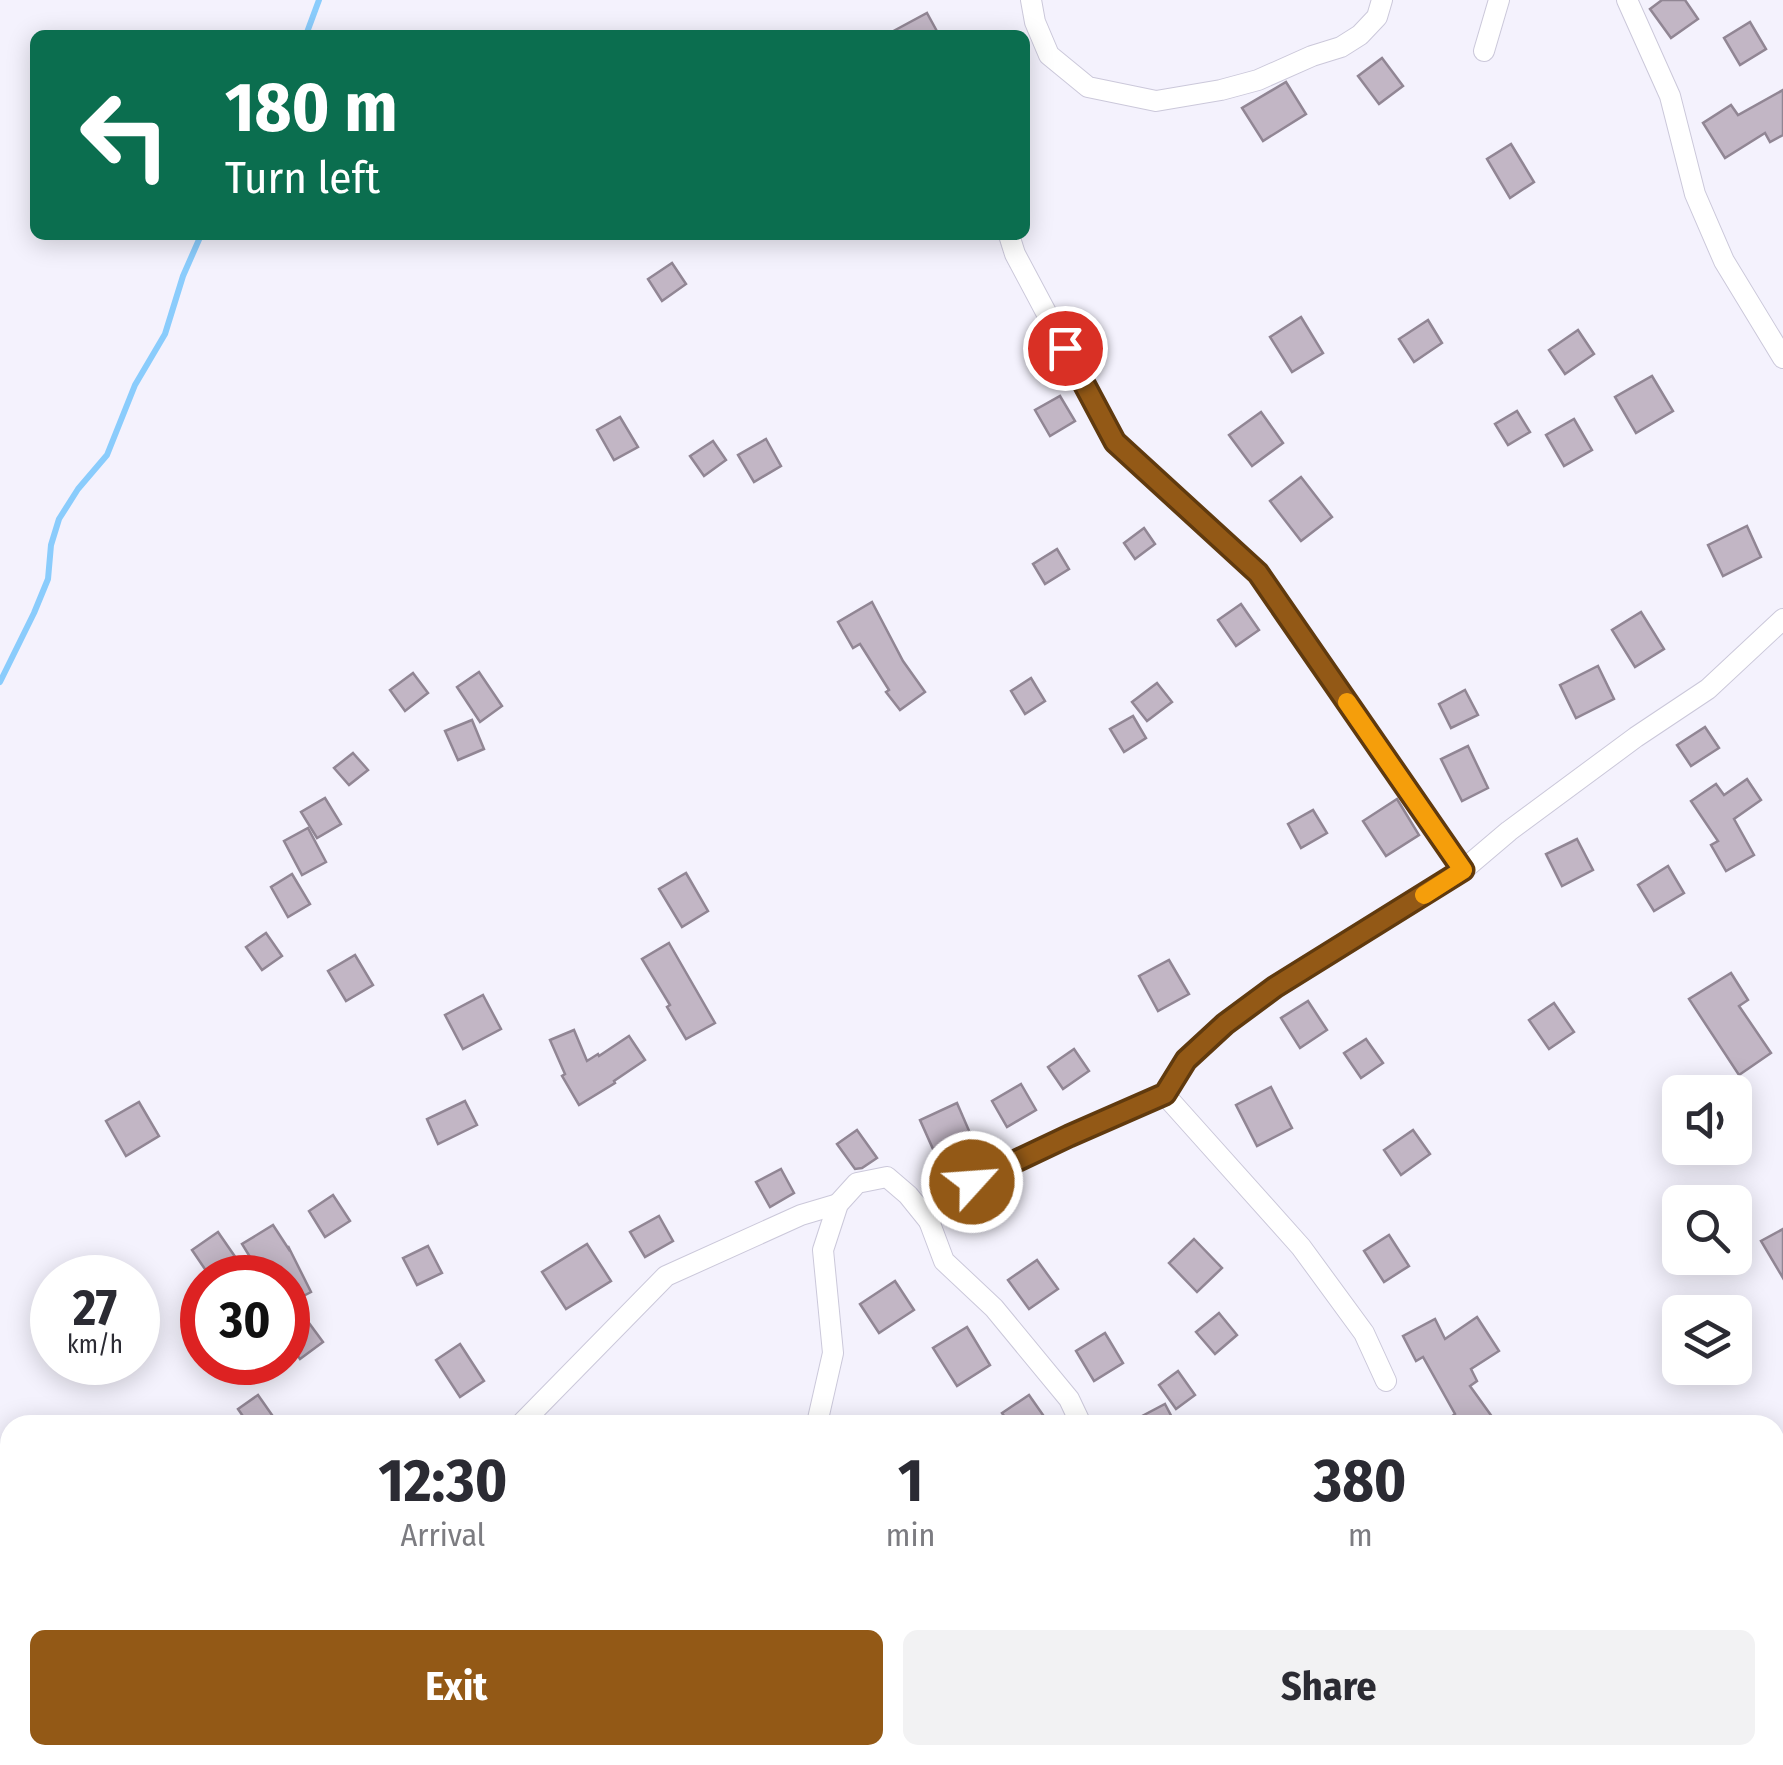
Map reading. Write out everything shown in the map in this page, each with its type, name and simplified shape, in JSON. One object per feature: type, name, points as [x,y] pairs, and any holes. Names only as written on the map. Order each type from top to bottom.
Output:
[{"type":"street","points":[[1031,0],[1049,56],[1088,87],[1156,101],[1258,80],[1340,47],[1360,35],[1377,17],[1382,0]]},
{"type":"street","points":[[1484,51],[1500,0]]},
{"type":"street","points":[[1627,0],[1670,96],[1695,194],[1709,228],[1724,261],[1783,358]]},
{"type":"street","points":[[1030,33],[1036,22]]},
{"type":"street","points":[[1011,240],[1115,442],[1258,573],[1463,870]]},
{"type":"street","points":[[928,1221],[942,1204],[972,1182],[1165,1094],[1186,1060],[1225,1024],[1275,987],[1463,870],[1508,831],[1708,689],[1783,618]]},
{"type":"street","points":[[1165,1094],[1301,1247],[1364,1332],[1386,1381]]},
{"type":"street","points":[[819,1415],[833,1353],[822,1250],[838,1204],[857,1183],[886,1178],[908,1195],[928,1221],[944,1261],[994,1308],[1069,1399],[1077,1415]]},
{"type":"street","points":[[530,1415],[666,1276],[801,1215],[838,1204]]},
{"type":"building","points":[[1662,0],[1685,0],[1698,19],[1671,38],[1650,9]]},
{"type":"building","points":[[927,13],[936,30],[895,30]]},
{"type":"building","points":[[1750,22],[1766,49],[1740,65],[1724,38]]},
{"type":"building","points":[[1382,58],[1403,86],[1379,104],[1358,76]]},
{"type":"building","points":[[1286,82],[1306,114],[1263,141],[1242,108]]},
{"type":"building","points":[[1783,90],[1783,135],[1770,142],[1765,133],[1725,158],[1703,123],[1731,105],[1738,115]]},
{"type":"building","points":[[1511,144],[1534,182],[1510,198],[1487,159]]},
{"type":"building","points":[[672,263],[686,284],[662,301],[648,279]]},
{"type":"building","points":[[1301,317],[1323,353],[1292,372],[1270,337]]},
{"type":"building","points":[[1428,320],[1442,343],[1414,362],[1399,339]]},
{"type":"building","points":[[1578,330],[1594,354],[1565,374],[1549,350]]},
{"type":"building","points":[[1652,376],[1673,411],[1636,433],[1615,397]]},
{"type":"building","points":[[1060,396],[1075,421],[1050,436],[1035,410]]},
{"type":"building","points":[[1517,411],[1530,432],[1508,445],[1495,424]]},
{"type":"building","points":[[1261,412],[1283,443],[1252,466],[1229,435]]},
{"type":"building","points":[[620,417],[638,447],[614,460],[597,430]]},
{"type":"building","points":[[1574,419],[1592,450],[1564,466],[1546,435]]},
{"type":"building","points":[[766,439],[781,466],[754,482],[738,455]]},
{"type":"building","points":[[713,441],[726,460],[704,476],[690,456]]},
{"type":"building","points":[[1301,477],[1332,517],[1301,541],[1270,501]]},
{"type":"building","points":[[1747,526],[1761,557],[1723,576],[1708,545]]},
{"type":"building","points":[[1144,528],[1155,544],[1135,559],[1124,543]]},
{"type":"building","points":[[1057,549],[1069,569],[1045,584],[1033,564]]},
{"type":"building","points":[[872,602],[903,661],[925,692],[900,710],[860,644],[853,648],[838,622]]},
{"type":"building","points":[[1241,604],[1259,630],[1236,646],[1218,620]]},
{"type":"building","points":[[1641,612],[1664,649],[1635,667],[1612,630]]},
{"type":"building","points":[[1598,666],[1614,699],[1576,718],[1560,685]]},
{"type":"building","points":[[479,672],[502,706],[480,722],[457,687]]},
{"type":"building","points":[[413,673],[428,693],[405,711],[390,690]]},
{"type":"building","points":[[1031,678],[1045,701],[1025,714],[1011,691]]},
{"type":"building","points":[[1157,683],[1172,702],[1147,721],[1132,702]]},
{"type":"building","points":[[1465,690],[1478,715],[1451,728],[1439,704]]},
{"type":"building","points":[[1133,716],[1146,738],[1124,752],[1110,729]]},
{"type":"building","points":[[472,720],[484,749],[458,760],[445,731]]},
{"type":"building","points":[[1705,727],[1719,748],[1691,766],[1677,745]]},
{"type":"building","points":[[1468,746],[1488,788],[1462,801],[1441,759]]},
{"type":"building","points":[[353,753],[368,770],[349,785],[334,768]]},
{"type":"building","points":[[1747,779],[1761,800],[1734,819],[1754,855],[1726,871],[1711,845],[1718,841],[1691,801],[1716,784],[1724,795]]},
{"type":"building","points":[[325,798],[341,824],[317,838],[301,812]]},
{"type":"building","points":[[1397,799],[1419,835],[1386,856],[1363,821]]},
{"type":"building","points":[[1313,810],[1327,833],[1301,848],[1288,824]]},
{"type":"building","points":[[308,828],[326,862],[302,875],[284,841]]},
{"type":"building","points":[[1577,839],[1593,870],[1562,886],[1546,854]]},
{"type":"building","points":[[1668,866],[1684,893],[1654,911],[1638,885]]},
{"type":"building","points":[[686,873],[708,911],[682,927],[659,889]]},
{"type":"building","points":[[292,874],[310,904],[288,917],[271,887]]},
{"type":"building","points":[[266,933],[282,956],[262,970],[246,947]]},
{"type":"building","points":[[669,943],[715,1023],[686,1039],[642,959]]},
{"type":"building","points":[[355,955],[373,985],[346,1001],[328,971]]},
{"type":"building","points":[[1169,960],[1189,994],[1158,1011],[1139,976]]},
{"type":"building","points":[[1731,973],[1748,1000],[1739,1006],[1771,1053],[1739,1075],[1689,999]]},
{"type":"building","points":[[483,995],[501,1029],[463,1049],[445,1015]]},
{"type":"building","points":[[1308,1001],[1327,1030],[1300,1048],[1281,1018]]},
{"type":"building","points":[[1554,1003],[1574,1032],[1549,1049],[1529,1020]]},
{"type":"building","points":[[574,1030],[587,1061],[629,1036],[645,1060],[579,1105],[562,1076],[565,1074],[550,1040]]},
{"type":"building","points":[[1366,1039],[1383,1063],[1361,1078],[1344,1053]]},
{"type":"building","points":[[1074,1049],[1089,1071],[1063,1089],[1048,1067]]},
{"type":"building","points":[[1021,1084],[1036,1110],[1007,1127],[992,1101]]},
{"type":"building","points":[[1271,1087],[1292,1128],[1257,1146],[1236,1105]]},
{"type":"building","points":[[465,1101],[477,1125],[438,1144],[427,1119]]},
{"type":"building","points":[[139,1102],[159,1136],[126,1156],[106,1121]]},
{"type":"building","points":[[957,1103],[970,1133],[933,1149],[920,1120]]},
{"type":"building","points":[[857,1130],[877,1158],[855,1169],[837,1144]]},
{"type":"building","points":[[1413,1130],[1430,1154],[1401,1175],[1384,1150]]},
{"type":"building","points":[[781,1169],[794,1193],[770,1207],[756,1182]]},
{"type":"building","points":[[333,1195],[350,1221],[325,1237],[309,1211]]},
{"type":"building","points":[[659,1216],[673,1241],[645,1257],[630,1232]]},
{"type":"building","points":[[273,1225],[292,1255],[249,1255],[242,1244]]},
{"type":"building","points":[[1783,1229],[1783,1278],[1761,1241]]},
{"type":"building","points":[[218,1232],[234,1255],[195,1255],[192,1250]]},
{"type":"building","points":[[1389,1235],[1409,1266],[1384,1282],[1364,1251]]},
{"type":"building","points":[[1194,1239],[1222,1268],[1197,1292],[1169,1263]]},
{"type":"building","points":[[587,1244],[611,1281],[566,1309],[542,1272]]},
{"type":"building","points":[[428,1246],[442,1273],[417,1285],[403,1258]]},
{"type":"building","points":[[1037,1260],[1058,1289],[1029,1309],[1008,1280]]},
{"type":"building","points":[[895,1281],[914,1310],[879,1333],[860,1304]]},
{"type":"building","points":[[1219,1313],[1237,1335],[1215,1354],[1196,1332]]},
{"type":"building","points":[[1477,1317],[1499,1351],[1471,1369],[1477,1381],[1470,1386],[1491,1415],[1454,1415],[1423,1357],[1416,1361],[1403,1336],[1435,1319],[1445,1339]]},
{"type":"building","points":[[310,1324],[323,1342],[310,1352]]},
{"type":"building","points":[[967,1327],[990,1365],[957,1386],[933,1348]]},
{"type":"building","points":[[1105,1333],[1123,1363],[1094,1381],[1076,1351]]},
{"type":"building","points":[[460,1344],[484,1381],[460,1397],[436,1360]]},
{"type":"building","points":[[1178,1371],[1195,1395],[1176,1409],[1159,1385]]},
{"type":"building","points":[[258,1395],[272,1415],[242,1415],[238,1409]]},
{"type":"building","points":[[1029,1395],[1043,1415],[1003,1415]]},
{"type":"building","points":[[1165,1404],[1171,1415],[1144,1415]]},
{"type":"waterway","points":[[308,30],[319,0]]},
{"type":"waterway","points":[[0,682],[48,579],[51,545],[59,519],[107,455],[135,385],[165,334],[199,240]]},
{"type":"slow traffic","points":[[1347,702],[1463,870],[1424,895]]},
{"type":"route","points":[[972,1182],[1165,1094],[1186,1060],[1225,1024],[1275,987],[1463,870],[1258,573],[1115,442],[1065,348]]}]
